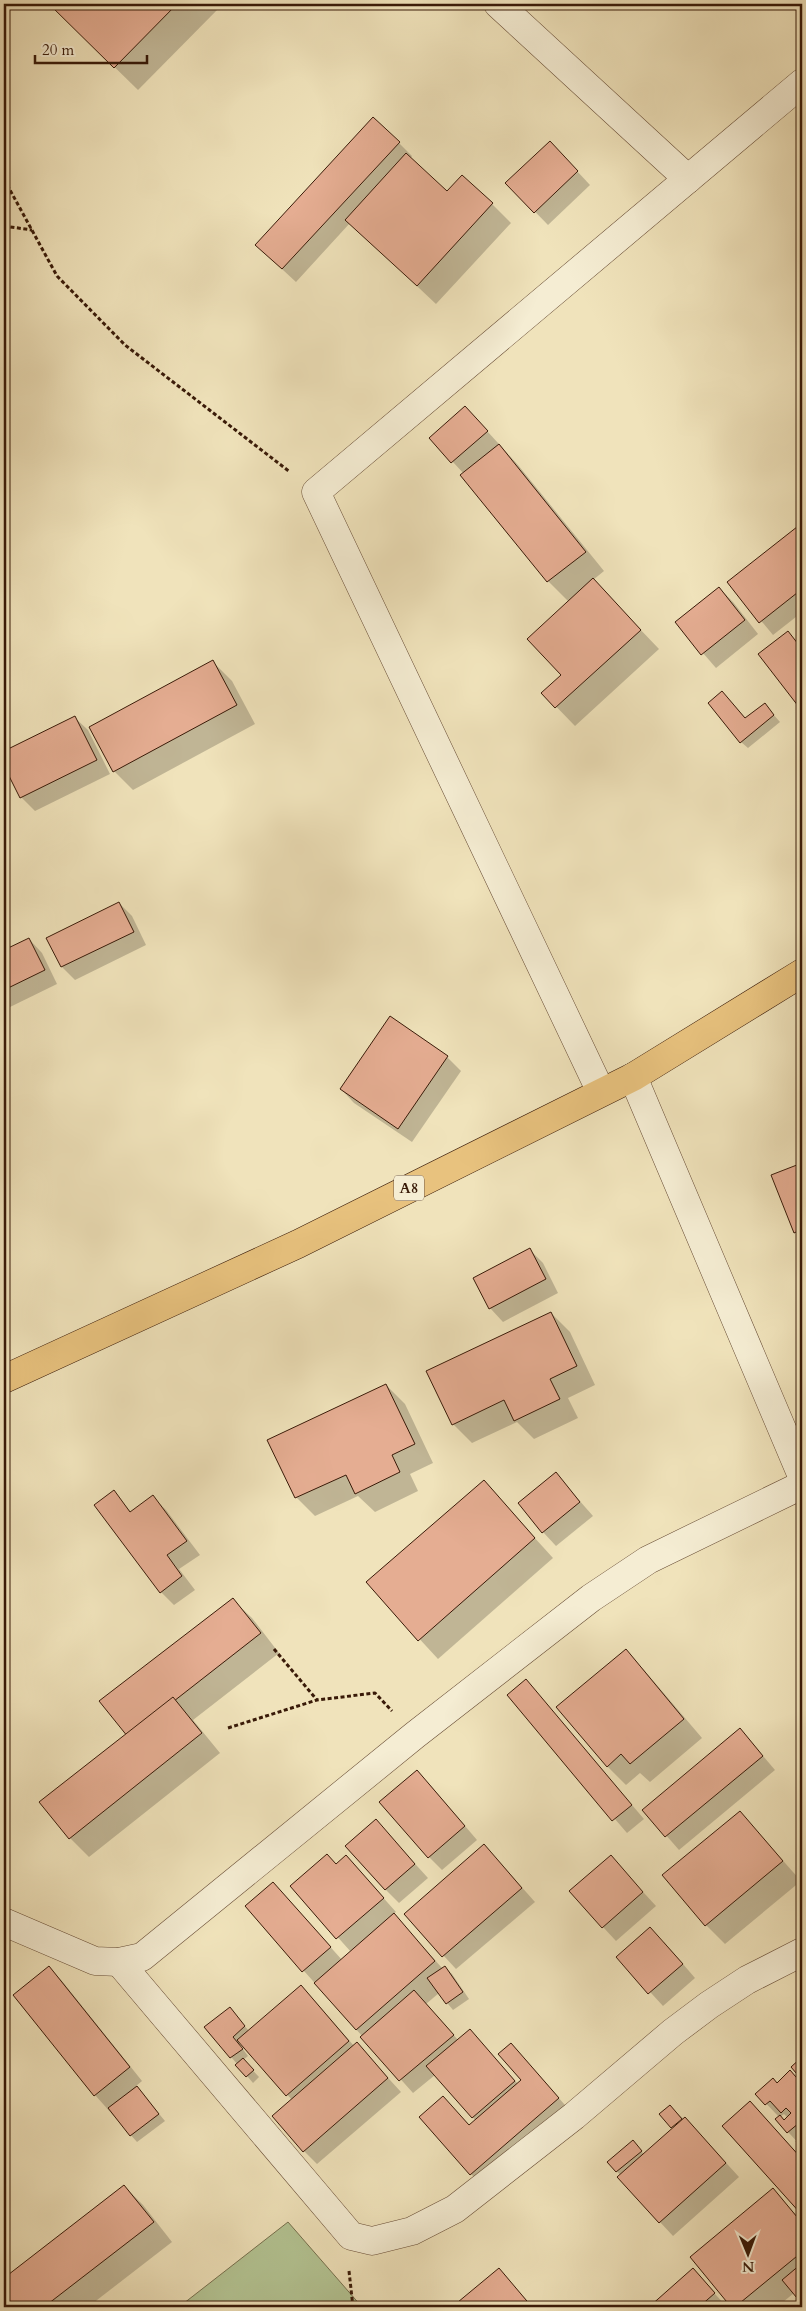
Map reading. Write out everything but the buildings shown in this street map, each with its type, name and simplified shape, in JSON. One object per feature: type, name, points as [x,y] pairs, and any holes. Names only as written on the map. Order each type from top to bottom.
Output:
[{"type":"main road","name":"A8","points":[[4,1379],[298,1244],[633,1077],[802,973]]},
{"type":"street","points":[[498,4],[688,179]]},
{"type":"street","points":[[601,1092],[316,492],[802,83]]},
{"type":"street","points":[[633,1077],[802,1476]]},
{"type":"street","points":[[4,1919],[95,1961],[119,1962],[142,1957],[415,1735],[591,1598],[648,1560],[802,1485]]},
{"type":"street","points":[[119,1962],[351,2236],[372,2241],[412,2231],[455,2209],[574,2116],[673,2032],[709,2005],[748,1980],[802,1952]]},
{"type":"path","points":[[4,179],[57,276],[125,345],[316,492]]},
{"type":"path","points":[[4,226],[32,230]]},
{"type":"path","points":[[274,1649],[317,1700]]},
{"type":"path","points":[[228,1728],[317,1700],[375,1693],[415,1735]]},
{"type":"green space","points":[[288,2222],[362,2307],[179,2307]]}]
